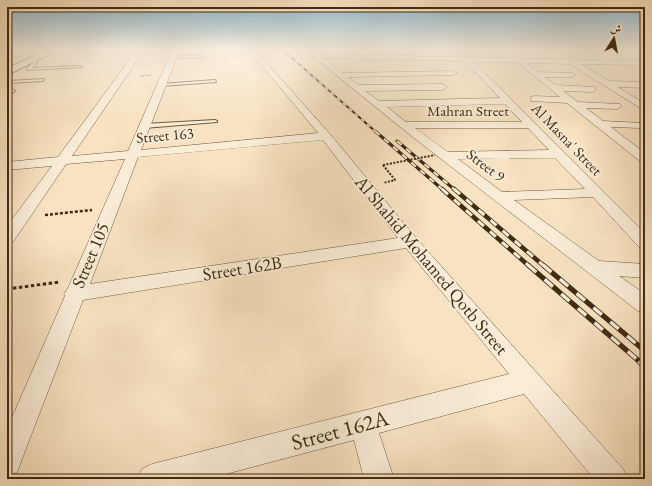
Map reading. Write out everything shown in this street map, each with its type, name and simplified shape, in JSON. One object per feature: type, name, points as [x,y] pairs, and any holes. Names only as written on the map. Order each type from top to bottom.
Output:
[{"type":"street","points":[[7,238],[125,73]]},
{"type":"street","name":"Street 105","points":[[7,462],[77,287],[166,73]]},
{"type":"street","name":"Al Shahid Mohamed Qotb Street","points":[[272,73],[326,136],[410,242],[613,479]]},
{"type":"street","name":"Street 9","points":[[337,73],[404,125],[440,156],[498,196],[645,305]]},
{"type":"street","points":[[416,73],[427,87]]},
{"type":"street","points":[[357,88],[427,87],[445,85],[437,73]]},
{"type":"street","points":[[340,75],[453,73]]},
{"type":"street","name":"Al Masna' Street","points":[[482,73],[645,243]]},
{"type":"street","points":[[591,73],[645,108]]},
{"type":"street","points":[[601,73],[606,73]]},
{"type":"street","points":[[536,74],[572,75]]},
{"type":"street","points":[[536,74],[645,159]]},
{"type":"street","points":[[608,84],[645,85]]},
{"type":"street","points":[[554,88],[592,89]]},
{"type":"street","points":[[629,98],[645,98]]},
{"type":"street","points":[[534,99],[617,106]]},
{"type":"street","points":[[377,104],[509,102]]},
{"type":"street","points":[[600,124],[640,125]]},
{"type":"street","name":"Mahran Street","points":[[404,125],[531,125]]},
{"type":"street","name":"Street 163","points":[[7,166],[326,136]]},
{"type":"street","points":[[631,148],[645,149]]},
{"type":"street","points":[[440,156],[559,154]]},
{"type":"street","points":[[498,196],[597,193]]},
{"type":"street","name":"Street 162B","points":[[77,287],[410,242]]},
{"type":"street","points":[[595,267],[645,271]]},
{"type":"street","name":"Street 162A","points":[[152,479],[528,380]]},
{"type":"street","points":[[363,424],[379,479]]},
{"type":"lane","points":[[7,82],[43,80]]},
{"type":"lane","points":[[163,80],[216,81]]},
{"type":"lane","points":[[7,89],[12,91],[7,94]]},
{"type":"lane","points":[[144,126],[215,121]]},
{"type":"path","points":[[122,77],[163,80]]},
{"type":"path","points":[[396,180],[383,165],[440,156]]},
{"type":"path","points":[[22,217],[110,208]]},
{"type":"path","points":[[7,289],[77,287]]},
{"type":"railway","points":[[309,73],[376,132]]},
{"type":"railway","points":[[375,131],[443,190]]},
{"type":"railway","points":[[397,141],[455,190]]},
{"type":"railway","points":[[442,189],[529,266]]},
{"type":"railway","points":[[454,189],[544,266]]},
{"type":"railway","points":[[528,265],[640,362]]},
{"type":"railway","points":[[543,265],[645,351]]},
{"type":"railway","points":[[640,362],[645,367]]}]
